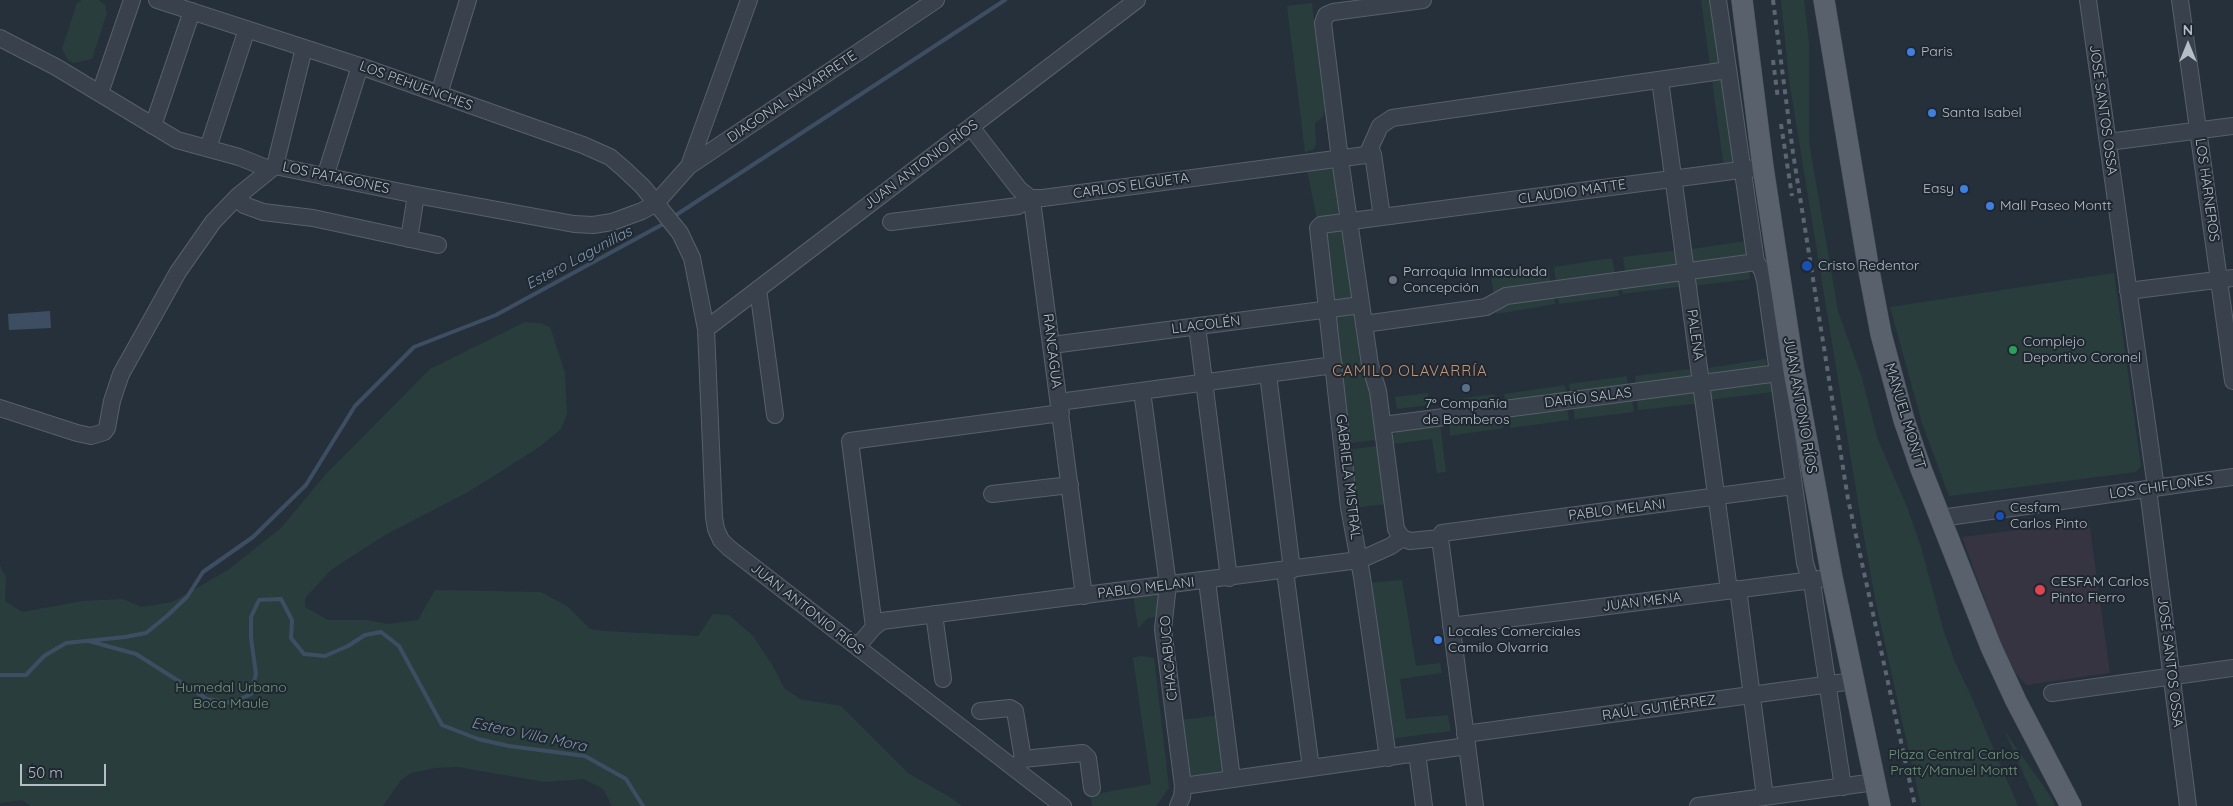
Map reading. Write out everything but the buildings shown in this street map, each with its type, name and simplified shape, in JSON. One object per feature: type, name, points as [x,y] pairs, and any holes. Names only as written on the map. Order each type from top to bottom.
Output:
[{"type":"main road","name":"JUAN ANTONIO RÍOS","points":[[1742,0],[1752,168],[1786,372],[1832,577],[1880,806]]},
{"type":"main road","name":"MANUEL MONTT","points":[[1824,0],[1859,215],[1881,334],[1912,446],[1994,654],[2016,701],[2071,806]]},
{"type":"street","points":[[100,93],[132,0]]},
{"type":"street","name":"LOS PEHUENCHES","points":[[157,0],[360,66],[597,151],[624,169],[661,209]]},
{"type":"street","points":[[439,94],[468,0]]},
{"type":"street","points":[[689,166],[749,0]]},
{"type":"street","name":"DIAGONAL NAVARRETE","points":[[661,209],[689,166],[936,0]]},
{"type":"street","name":"JUAN ANTONIO RÍOS","points":[[706,329],[1137,0]]},
{"type":"street","points":[[1402,538],[1396,529],[1378,391],[1370,365],[1323,28],[1324,18],[1333,12],[1423,0]]},
{"type":"street","points":[[1718,0],[1728,70],[1752,168],[1756,262],[1762,270],[1786,372],[1793,486],[1805,563],[1813,589],[1842,787]]},
{"type":"street","name":"JOSÉ SANTOS OSSA","points":[[2088,0],[2128,291],[2188,806]]},
{"type":"street","name":"LOS HARNEROS","points":[[2180,0],[2198,130],[2226,279],[2233,381]]},
{"type":"street","points":[[153,126],[192,12]]},
{"type":"street","points":[[208,148],[247,29]]},
{"type":"street","points":[[0,38],[56,67],[177,140],[272,167],[304,48]]},
{"type":"street","points":[[325,177],[360,66]]},
{"type":"street","points":[[1382,217],[1370,155],[1380,126],[1392,118],[1728,70]]},
{"type":"street","name":"PALENA","points":[[1660,80],[1717,496],[1752,695],[1765,797]]},
{"type":"street","points":[[2108,142],[2233,126]]},
{"type":"street","points":[[971,127],[1019,189],[1030,198]]},
{"type":"street","name":"CARLOS ELGUETA","points":[[891,222],[1018,206],[1030,198],[1043,198],[1370,155]]},
{"type":"street","name":"LOS PATAGONES","points":[[0,408],[91,436],[100,434],[107,428],[112,402],[122,374],[164,294],[197,242],[213,222],[238,196],[272,167],[584,225],[612,222],[642,211],[661,209]]},
{"type":"street","name":"CLAUDIO MATTE","points":[[1349,222],[1752,168]]},
{"type":"street","points":[[409,239],[416,195]]},
{"type":"street","points":[[238,196],[244,205],[263,212],[313,218],[438,244]]},
{"type":"street","name":"RANCAGUA","points":[[1030,198],[1034,208],[1084,596]]},
{"type":"street","name":"JUAN ANTONIO RÍOS","points":[[661,209],[680,233],[692,258],[706,329],[714,517],[718,535],[729,548],[857,647],[1019,764],[1062,806]]},
{"type":"street","name":"GABRIELA MISTRAL","points":[[1349,222],[1322,225],[1317,229],[1328,310],[1343,461],[1388,758]]},
{"type":"street","points":[[1364,324],[1486,307],[1506,296],[1756,262]]},
{"type":"street","points":[[2128,291],[2226,279]]},
{"type":"street","points":[[758,289],[775,415]]},
{"type":"street","name":"LLACOLÉN","points":[[1052,345],[1361,305]]},
{"type":"street","points":[[1197,326],[1229,578]]},
{"type":"street","points":[[857,647],[874,626],[850,441],[1060,407],[1142,391],[1334,365]]},
{"type":"street","name":"DARÍO SALAS","points":[[1383,425],[1786,372]]},
{"type":"street","points":[[1268,374],[1311,768]]},
{"type":"street","name":"CHACABUCO","points":[[1142,391],[1168,586],[1164,629],[1183,786],[1182,797],[1178,806]]},
{"type":"street","name":"LOS CHIFLONES","points":[[1941,518],[2233,477]]},
{"type":"street","points":[[992,494],[1070,486]]},
{"type":"street","name":"PABLO MELANI","points":[[874,626],[882,621],[1168,586],[1358,560],[1392,546],[1402,538],[1410,541],[1440,536],[1444,532],[1793,486]]},
{"type":"street","points":[[1440,536],[1475,806]]},
{"type":"street","name":"JUAN MENA","points":[[1452,626],[1832,577]]},
{"type":"street","points":[[1207,580],[1232,779]]},
{"type":"street","points":[[934,614],[943,679]]},
{"type":"street","points":[[2052,693],[2233,668]]},
{"type":"street","name":"RAÚL GUTIÉRREZ","points":[[1183,786],[1417,754],[1466,740],[1853,681]]},
{"type":"street","points":[[980,710],[1010,708],[1015,711],[1019,764],[1083,752],[1087,755],[1092,788]]},
{"type":"street","points":[[1417,754],[1424,806]]},
{"type":"street","points":[[1698,806],[1727,804],[1765,797],[1799,799],[1842,787],[1875,782]]},
{"type":"shaded area","name":"CESFAM Carlos Pinto Fierro","points":[[2089,521],[2110,673],[2026,685],[2016,674],[2001,644],[1962,537]]},
{"type":"green space","points":[[82,0],[99,0],[105,5],[107,13],[92,59],[73,63],[68,60],[62,49],[77,3]]},
{"type":"green space","points":[[1701,0],[1723,0],[1743,166],[1724,168]]},
{"type":"green space","name":"Plaza Central Carlos Pratt/Manuel Montt","points":[[1781,0],[1804,0],[1809,43],[1809,142],[1838,311],[1862,378],[1878,440],[1907,507],[1921,547],[1944,632],[1955,662],[2018,806],[1921,806],[1875,599],[1860,514],[1789,80]]},
{"type":"green space","points":[[1312,3],[1325,111],[1323,117],[1315,123],[1316,144],[1314,149],[1305,152],[1287,6]]},
{"type":"green space","points":[[1325,168],[1333,170],[1336,175],[1360,360],[1369,382],[1377,440],[1350,443],[1322,231],[1316,215],[1307,170]]},
{"type":"green space","points":[[1746,241],[1748,254],[1687,263],[1685,250]]},
{"type":"green space","points":[[1680,250],[1681,264],[1625,271],[1623,257]]},
{"type":"green space","points":[[1612,258],[1615,273],[1556,282],[1554,267]]},
{"type":"green space","points":[[1549,267],[1550,282],[1494,296],[1491,275]]},
{"type":"green space","points":[[1749,268],[1750,279],[1693,286],[1692,277]]},
{"type":"green space","name":"Complejo Deportivo Coronel","points":[[2114,273],[2141,466],[2136,472],[1949,496],[1922,423],[1890,307]]},
{"type":"green space","points":[[1684,276],[1685,286],[1623,294],[1621,285]]},
{"type":"green space","points":[[1618,288],[1619,296],[1559,304],[1558,296]]},
{"type":"green space","points":[[1554,295],[1555,304],[1496,314],[1495,307],[1501,305]]},
{"type":"green space","name":"Humedal Urbano Boca Maule","points":[[525,322],[540,323],[550,327],[565,373],[567,414],[561,429],[538,448],[468,492],[385,535],[331,570],[305,598],[305,607],[328,620],[367,620],[388,624],[418,620],[435,590],[541,592],[567,606],[590,629],[698,636],[713,614],[729,615],[753,636],[773,666],[784,688],[800,699],[841,706],[908,773],[962,806],[612,806],[603,789],[584,779],[545,782],[458,767],[435,768],[411,773],[401,780],[383,806],[31,806],[22,800],[0,803],[0,566],[6,577],[5,601],[22,612],[82,601],[123,599],[141,607],[172,602],[228,570],[281,528],[326,474],[430,369]]},
{"type":"green space","points":[[1766,359],[1767,369],[1703,378],[1702,369]]},
{"type":"green space","points":[[1698,368],[1700,380],[1636,388],[1635,376]]},
{"type":"green space","points":[[1627,376],[1628,388],[1571,395],[1569,384]]},
{"type":"green space","points":[[1772,380],[1773,392],[1708,400],[1706,388]]},
{"type":"green space","points":[[1565,385],[1567,396],[1506,406],[1504,394]]},
{"type":"green space","points":[[1702,389],[1703,403],[1638,410],[1637,397]]},
{"type":"green space","points":[[1428,393],[1429,405],[1397,409],[1395,397]]},
{"type":"green space","points":[[1495,394],[1496,405],[1451,411],[1450,400]]},
{"type":"green space","points":[[1632,398],[1634,412],[1575,419],[1573,406]]},
{"type":"green space","points":[[1567,407],[1569,420],[1510,428],[1508,415]]},
{"type":"green space","points":[[1502,416],[1503,428],[1450,436],[1449,423]]},
{"type":"green space","points":[[1440,424],[1446,472],[1437,473],[1432,439],[1392,444],[1393,436],[1400,428]]},
{"type":"green space","points":[[1377,446],[1385,504],[1354,508],[1346,450]]},
{"type":"green space","points":[[1402,580],[1416,666],[1440,663],[1442,673],[1400,679],[1406,719],[1448,715],[1451,731],[1396,738],[1386,731],[1369,583]]},
{"type":"green space","points":[[1159,593],[1157,617],[1148,618],[1138,628],[1133,595]]},
{"type":"green space","points":[[1141,656],[1154,658],[1169,788],[1156,806],[1092,806],[1090,795],[1151,784],[1133,658]]},
{"type":"green space","points":[[1220,715],[1228,775],[1190,780],[1182,720]]},
{"type":"green space","points":[[2004,730],[2053,800],[2055,806],[2038,806]]},
{"type":"water","points":[[50,311],[51,328],[9,330],[8,314]]},
{"type":"waterway","name":"Estero Lagunillas","points":[[673,217],[1005,0]]},
{"type":"waterway","name":"Estero Lagunillas","points":[[0,675],[26,675],[44,656],[66,643],[146,633],[187,597],[203,572],[253,537],[306,485],[355,406],[414,347],[496,315],[665,223]]},
{"type":"waterway","name":"Estero Villa Mora","points":[[89,641],[136,654],[207,699],[232,703],[251,694],[256,674],[251,638],[251,617],[259,600],[281,599],[292,620],[291,638],[304,654],[325,656],[348,646],[365,635],[381,632],[399,646],[442,725],[478,739],[509,746],[585,756],[626,779],[643,806]]},
{"type":"railway","points":[[1773,0],[1793,153],[1848,499],[1915,806]]},
{"type":"railway","points":[[1773,60],[1778,99]]},
{"type":"railway","points":[[1781,124],[1792,196]]},
{"type":"place","name":"Paris","points":[[1911,52]]},
{"type":"place","name":"Santa Isabel","points":[[1932,113]]},
{"type":"place","name":"Easy","points":[[1964,189]]},
{"type":"place","name":"Mall Paseo Montt","points":[[1990,206]]},
{"type":"place","name":"Cristo Redentor","points":[[1807,266]]},
{"type":"place","name":"Parroquia Inmaculada Concepción","points":[[1393,280]]},
{"type":"place","name":"Complejo Deportivo Coronel","points":[[2013,350]]},
{"type":"place","name":"7° Compañía de Bomberos","points":[[1466,388]]},
{"type":"place","name":"Cesfam Carlos Pinto","points":[[2000,516]]},
{"type":"place","name":"CESFAM Carlos Pinto Fierro","points":[[2040,590]]},
{"type":"place","name":"Locales Comerciales Camilo Olvarria","points":[[1438,640]]},
{"type":"district","name":"CAMILO OLAVARRÍA","points":[[1410,371]]}]
